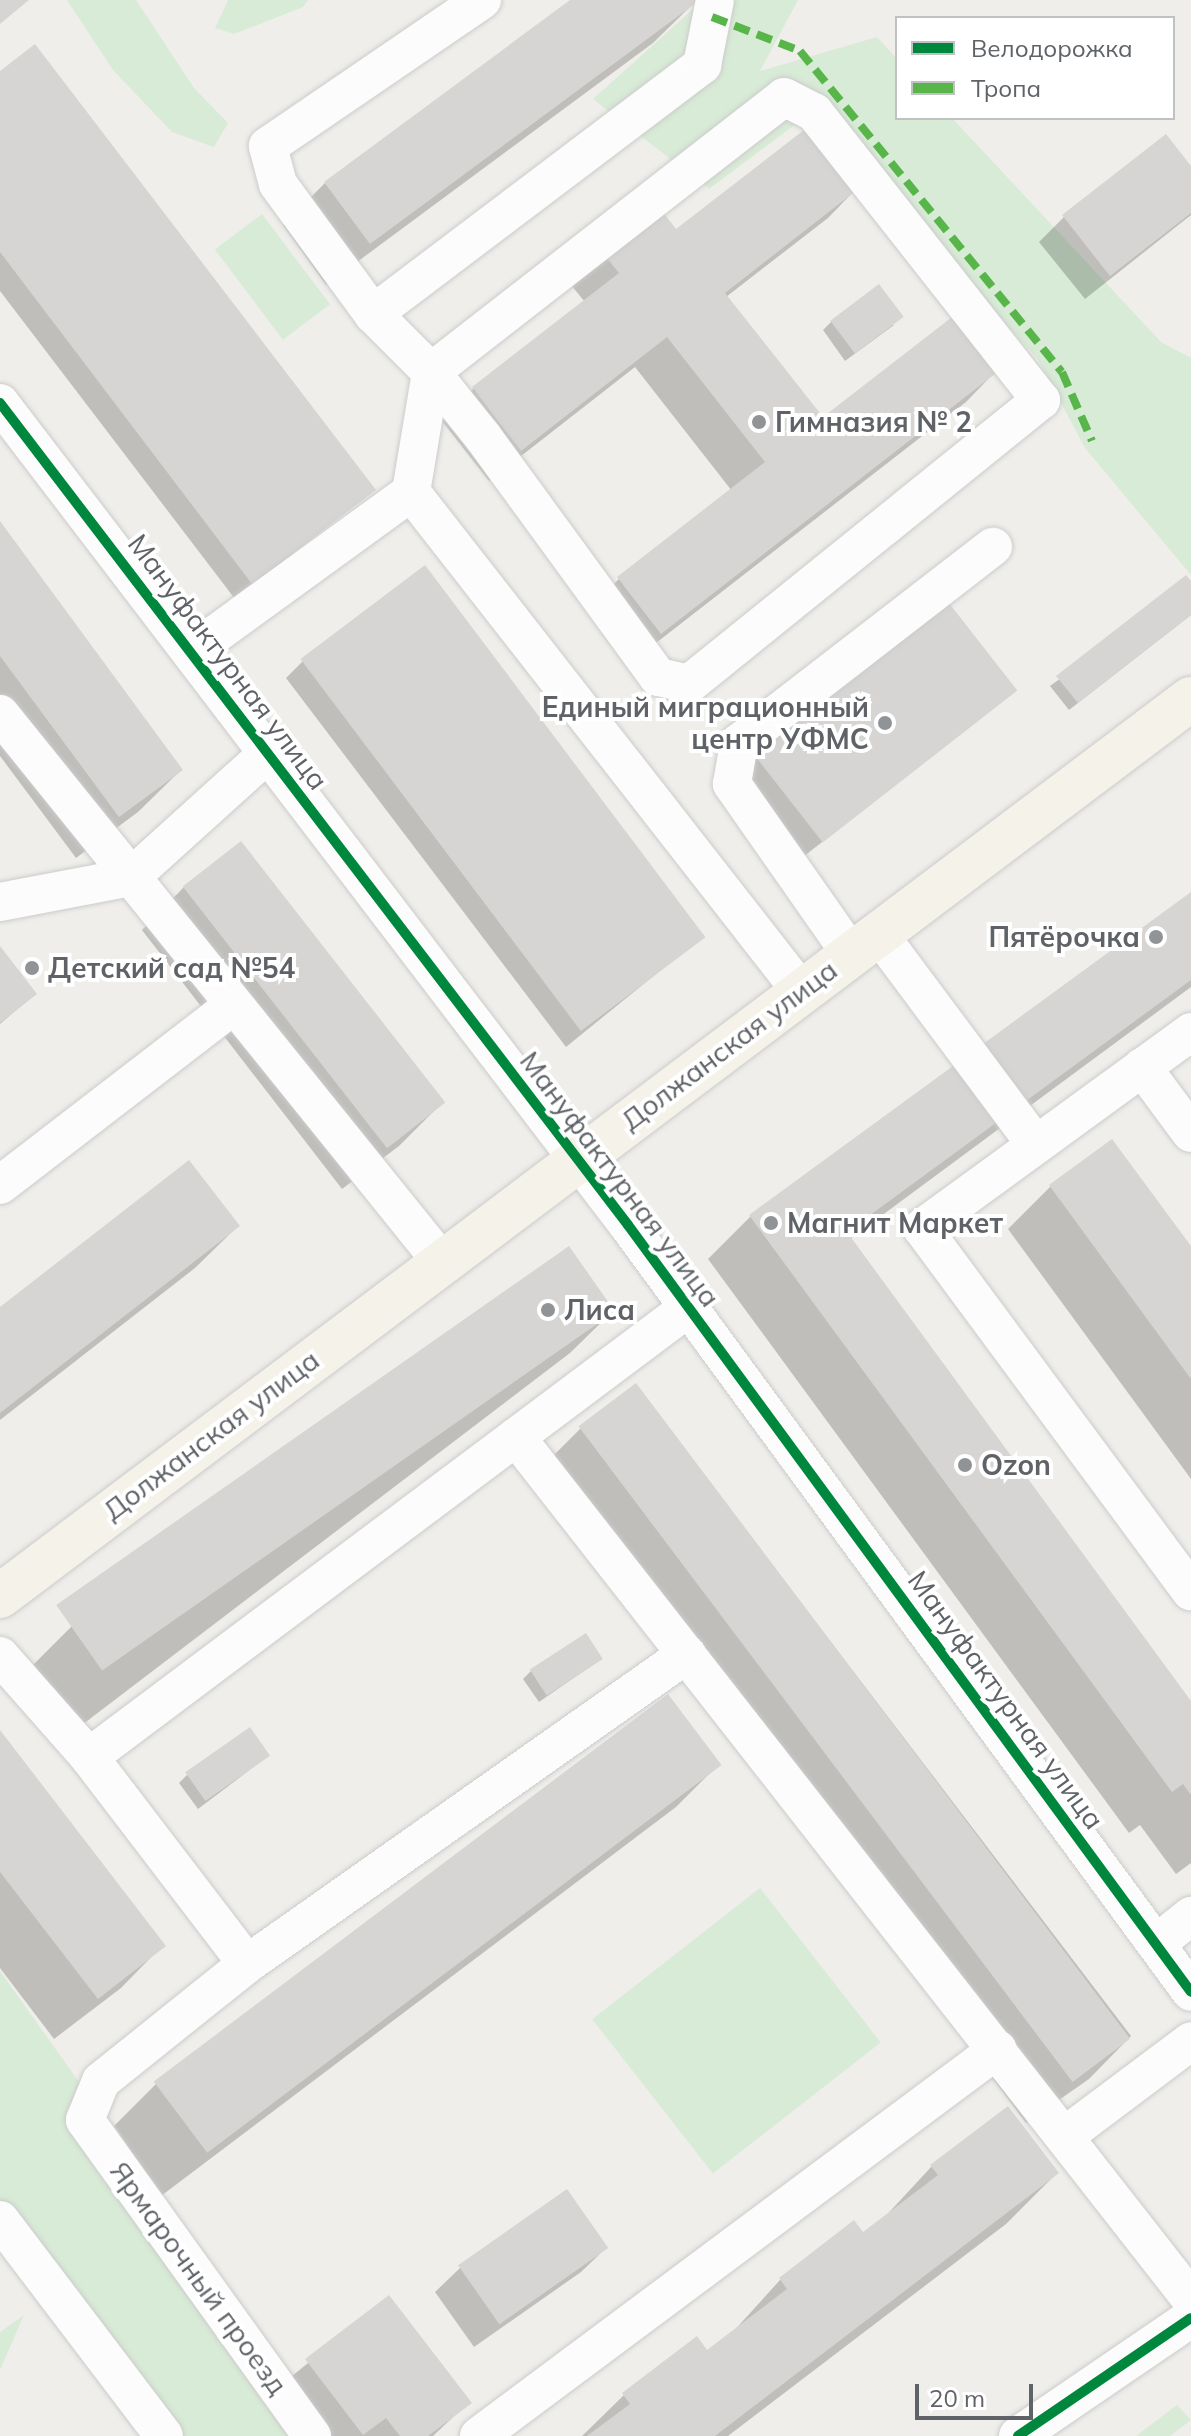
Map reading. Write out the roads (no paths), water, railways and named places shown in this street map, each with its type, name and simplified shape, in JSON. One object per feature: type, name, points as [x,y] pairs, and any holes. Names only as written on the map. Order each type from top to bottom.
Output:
[{"type":"main road","name":"Должанская улица","points":[[0,1596],[577,1158],[1191,699]]},
{"type":"street","points":[[191,652],[411,492],[431,372],[784,97],[814,112],[1041,400],[689,684],[658,677],[431,372],[373,314],[278,184],[268,146],[482,0]]},
{"type":"street","points":[[373,314],[702,65],[715,0]]},
{"type":"street","name":"Мануфактурная улица","points":[[0,403],[577,1158],[1191,1992]]},
{"type":"street","points":[[411,492],[801,991]]},
{"type":"street","points":[[993,547],[739,743],[732,784],[1036,1145]]},
{"type":"street","points":[[0,714],[441,1261]]},
{"type":"street","points":[[0,902],[131,877],[268,753]]},
{"type":"street","points":[[0,1185],[234,1005]]},
{"type":"street","points":[[1191,1032],[922,1228],[1191,1591]]},
{"type":"street","points":[[1142,1067],[1191,1133]]},
{"type":"street","points":[[89,1757],[688,1308]]},
{"type":"street","points":[[516,1437],[1066,2135],[1191,2299]]},
{"type":"street","points":[[0,1656],[89,1757],[247,1964],[687,1654]]},
{"type":"street","points":[[1156,1944],[1191,1916]]},
{"type":"street","name":"Ярмарочный проезд","points":[[247,1964],[101,2081],[85,2120],[312,2436]]},
{"type":"street","points":[[1066,2135],[1191,2041]]},
{"type":"street","points":[[479,2436],[998,2049]]},
{"type":"street","points":[[0,2220],[164,2436]]},
{"type":"street","points":[[1018,2436],[1191,2318]]},
{"type":"place","name":"Гимназия № 2","points":[[759,422]]},
{"type":"place","name":"Единый миграционный центр УФМС","points":[[885,723]]},
{"type":"place","name":"Пятёрочка","points":[[1156,937]]},
{"type":"place","name":"Детский сад №54","points":[[32,968]]},
{"type":"place","name":"Магнит Маркет","points":[[771,1223]]},
{"type":"place","name":"Лиса","points":[[548,1310]]},
{"type":"place","name":"Ozon","points":[[965,1465]]}]
